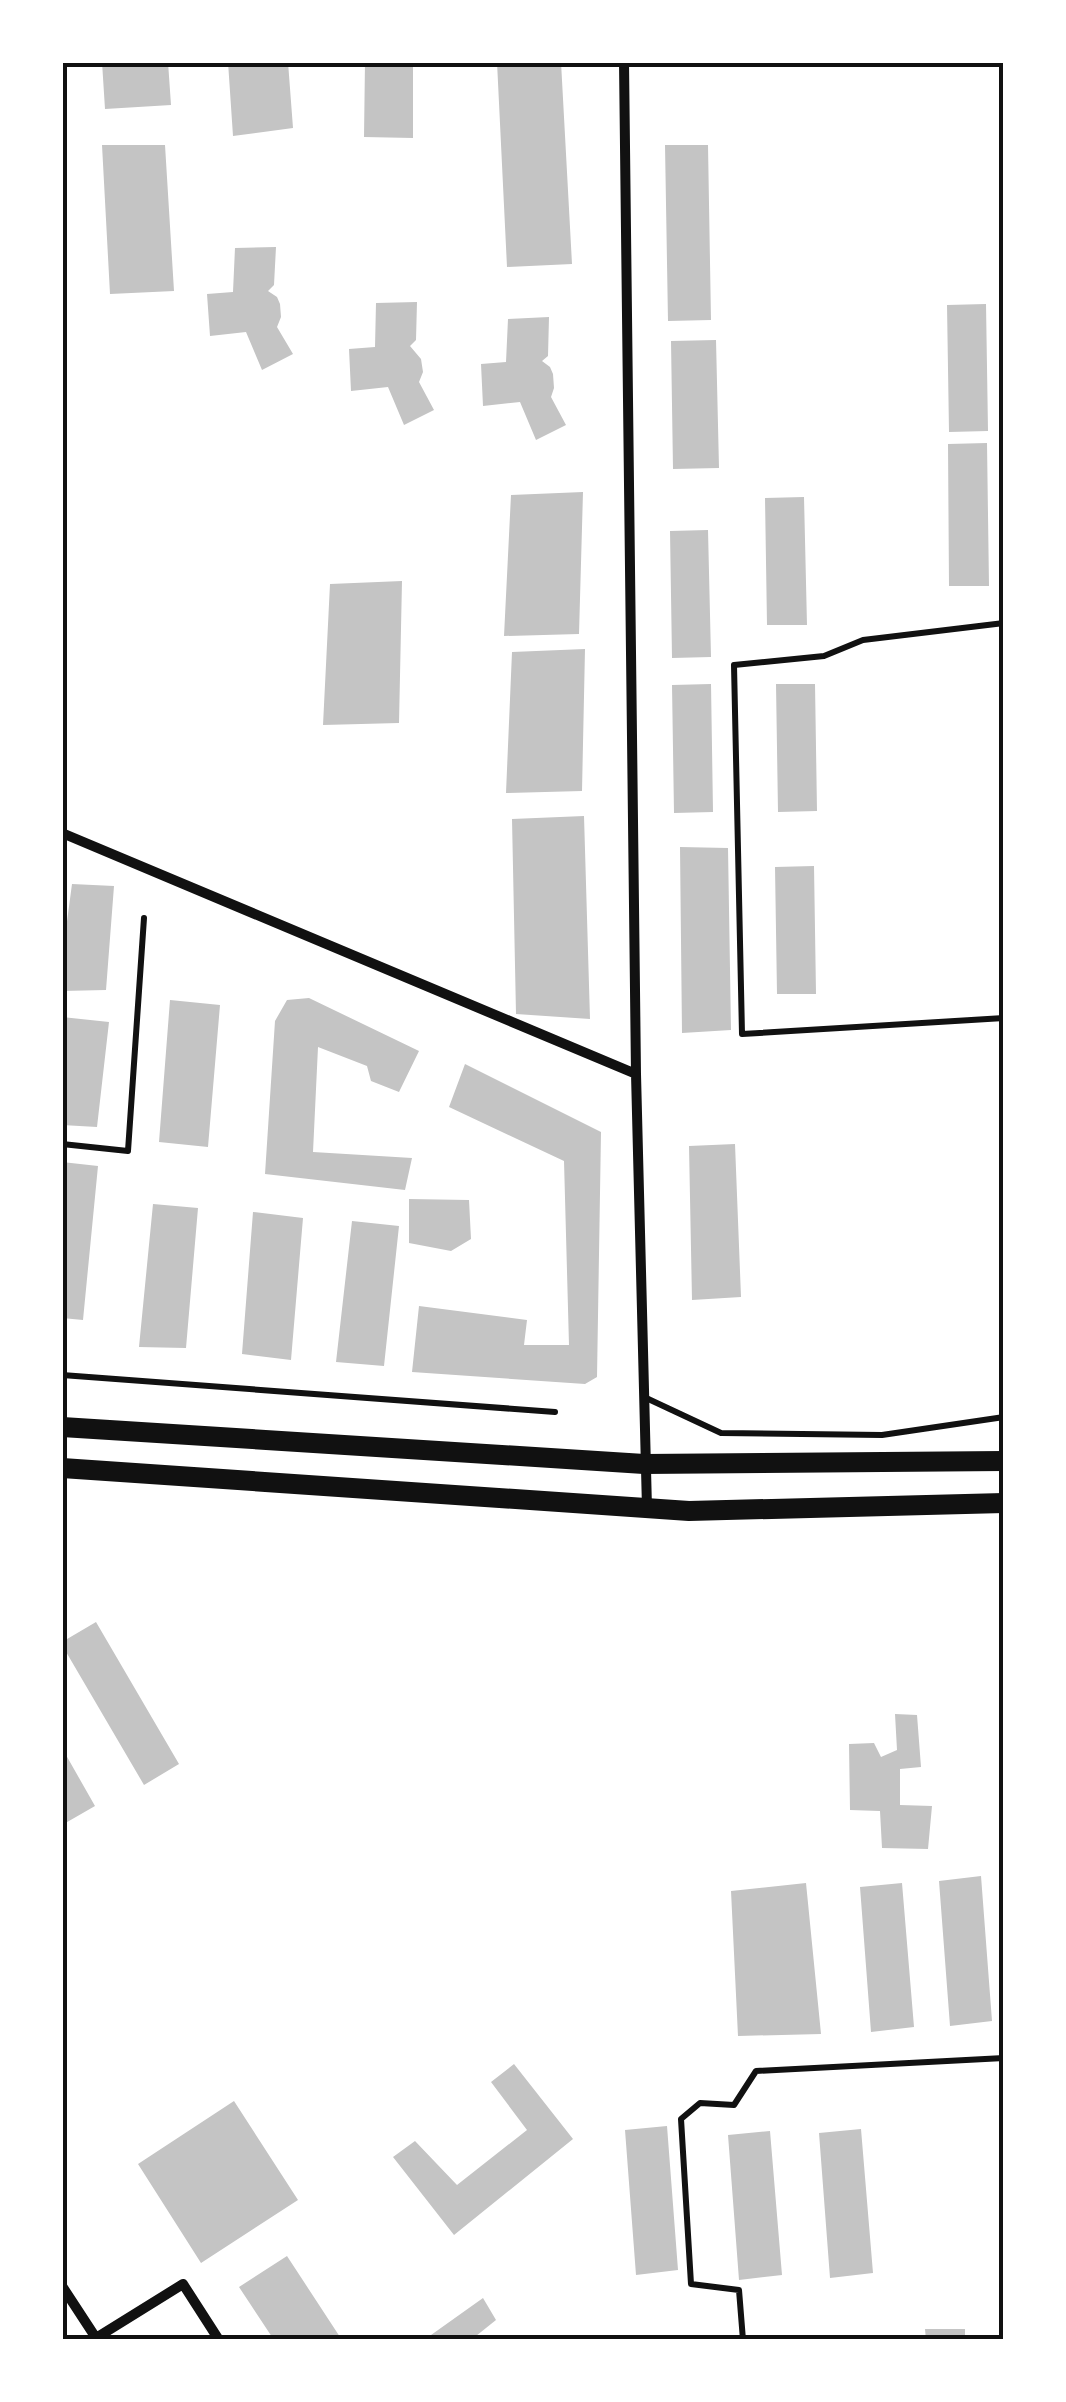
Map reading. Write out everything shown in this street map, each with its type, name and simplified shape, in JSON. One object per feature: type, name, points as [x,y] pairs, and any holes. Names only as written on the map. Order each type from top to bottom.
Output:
[{"type":"main road","points":[[62,1427],[644,1464],[1004,1461]]},
{"type":"main road","points":[[62,1468],[689,1511],[1004,1503]]},
{"type":"street","points":[[624,62],[636,1074],[647,1508]]},
{"type":"street","points":[[62,833],[636,1074]]},
{"type":"street","points":[[62,2286],[96,2339],[183,2284],[220,2340]]},
{"type":"lane","points":[[1004,623],[864,640],[824,656],[734,665],[742,1034],[1004,1018]]},
{"type":"lane","points":[[62,1144],[128,1151],[144,918]]},
{"type":"lane","points":[[62,1375],[554,1412]]},
{"type":"lane","points":[[643,1397],[722,1433],[882,1435],[1004,1418]]},
{"type":"lane","points":[[744,2340],[738,2290],[692,2284],[682,2118],[700,2103],[734,2105],[756,2071],[1004,2058]]},
{"type":"building","points":[[102,62],[168,62],[171,105],[105,109]]},
{"type":"building","points":[[228,62],[288,62],[293,128],[233,136]]},
{"type":"building","points":[[365,62],[413,62],[413,138],[364,137]]},
{"type":"building","points":[[497,62],[561,62],[572,264],[507,267]]},
{"type":"building","points":[[102,145],[165,145],[174,291],[110,294]]},
{"type":"building","points":[[665,145],[708,145],[711,320],[668,321]]},
{"type":"building","points":[[276,247],[274,285],[268,291],[280,304],[277,327],[293,354],[262,370],[246,332],[210,336],[207,294],[233,292],[235,248]]},
{"type":"building","points":[[417,302],[416,340],[410,346],[421,359],[423,372],[419,382],[434,410],[404,425],[388,387],[351,391],[349,349],[375,347],[376,303]]},
{"type":"building","points":[[986,304],[988,431],[949,432],[947,305]]},
{"type":"building","points":[[549,317],[548,356],[542,361],[553,374],[551,397],[566,425],[536,440],[520,402],[483,406],[481,364],[506,362],[508,319]]},
{"type":"building","points":[[716,340],[719,468],[673,469],[671,341]]},
{"type":"building","points":[[987,443],[989,586],[949,586],[948,444]]},
{"type":"building","points":[[583,492],[579,634],[504,636],[511,495]]},
{"type":"building","points":[[804,497],[807,625],[767,625],[765,498]]},
{"type":"building","points":[[708,530],[711,657],[672,658],[670,531]]},
{"type":"building","points":[[402,581],[399,723],[323,725],[330,584]]},
{"type":"building","points":[[585,649],[582,791],[506,793],[512,652]]},
{"type":"building","points":[[711,684],[713,812],[674,813],[672,685]]},
{"type":"building","points":[[776,684],[815,684],[817,811],[778,812]]},
{"type":"building","points":[[584,816],[590,1019],[516,1014],[512,819]]},
{"type":"building","points":[[680,847],[728,848],[731,1030],[682,1033]]},
{"type":"building","points":[[814,866],[816,994],[777,994],[775,867]]},
{"type":"building","points":[[72,884],[114,886],[106,990],[62,991]]},
{"type":"building","points":[[309,998],[419,1051],[399,1092],[371,1081],[367,1066],[318,1047],[313,1152],[412,1158],[405,1190],[265,1174],[275,1021],[287,1000]]},
{"type":"building","points":[[170,1000],[220,1005],[208,1147],[159,1142]]},
{"type":"building","points":[[62,1017],[109,1022],[97,1127],[62,1125]]},
{"type":"building","points":[[465,1064],[601,1132],[597,1377],[585,1384],[412,1372],[419,1306],[527,1320],[524,1345],[569,1345],[564,1161],[449,1107]]},
{"type":"building","points":[[735,1144],[741,1297],[692,1300],[689,1146]]},
{"type":"building","points":[[62,1162],[98,1166],[83,1320],[62,1318]]},
{"type":"building","points":[[409,1199],[469,1200],[471,1239],[451,1251],[409,1243]]},
{"type":"building","points":[[153,1204],[198,1208],[186,1348],[139,1347]]},
{"type":"building","points":[[253,1212],[303,1218],[291,1360],[242,1354]]},
{"type":"building","points":[[352,1221],[399,1226],[384,1366],[336,1362]]},
{"type":"building","points":[[96,1622],[179,1764],[144,1785],[62,1645]]},
{"type":"building","points":[[895,1714],[917,1715],[921,1767],[900,1769],[900,1805],[932,1806],[928,1849],[882,1848],[880,1811],[850,1810],[849,1744],[874,1743],[881,1757],[897,1750]]},
{"type":"building","points":[[62,1748],[95,1806],[62,1825]]},
{"type":"building","points":[[981,1876],[992,2021],[950,2026],[939,1881]]},
{"type":"building","points":[[806,1883],[821,2034],[738,2036],[731,1891]]},
{"type":"building","points":[[902,1883],[914,2027],[871,2032],[860,1887]]},
{"type":"building","points":[[514,2064],[573,2139],[454,2235],[393,2157],[415,2141],[457,2185],[527,2130],[491,2082]]},
{"type":"building","points":[[234,2101],[298,2200],[201,2263],[138,2164]]},
{"type":"building","points":[[667,2126],[678,2270],[636,2275],[625,2130]]},
{"type":"building","points":[[861,2129],[873,2273],[830,2278],[819,2133]]},
{"type":"building","points":[[770,2131],[782,2275],[739,2280],[728,2135]]},
{"type":"building","points":[[287,2256],[340,2337],[337,2340],[274,2340],[239,2287]]},
{"type":"building","points":[[483,2298],[496,2320],[476,2336],[477,2340],[424,2340]]},
{"type":"building","points":[[925,2329],[965,2329],[965,2340],[926,2340]]}]
